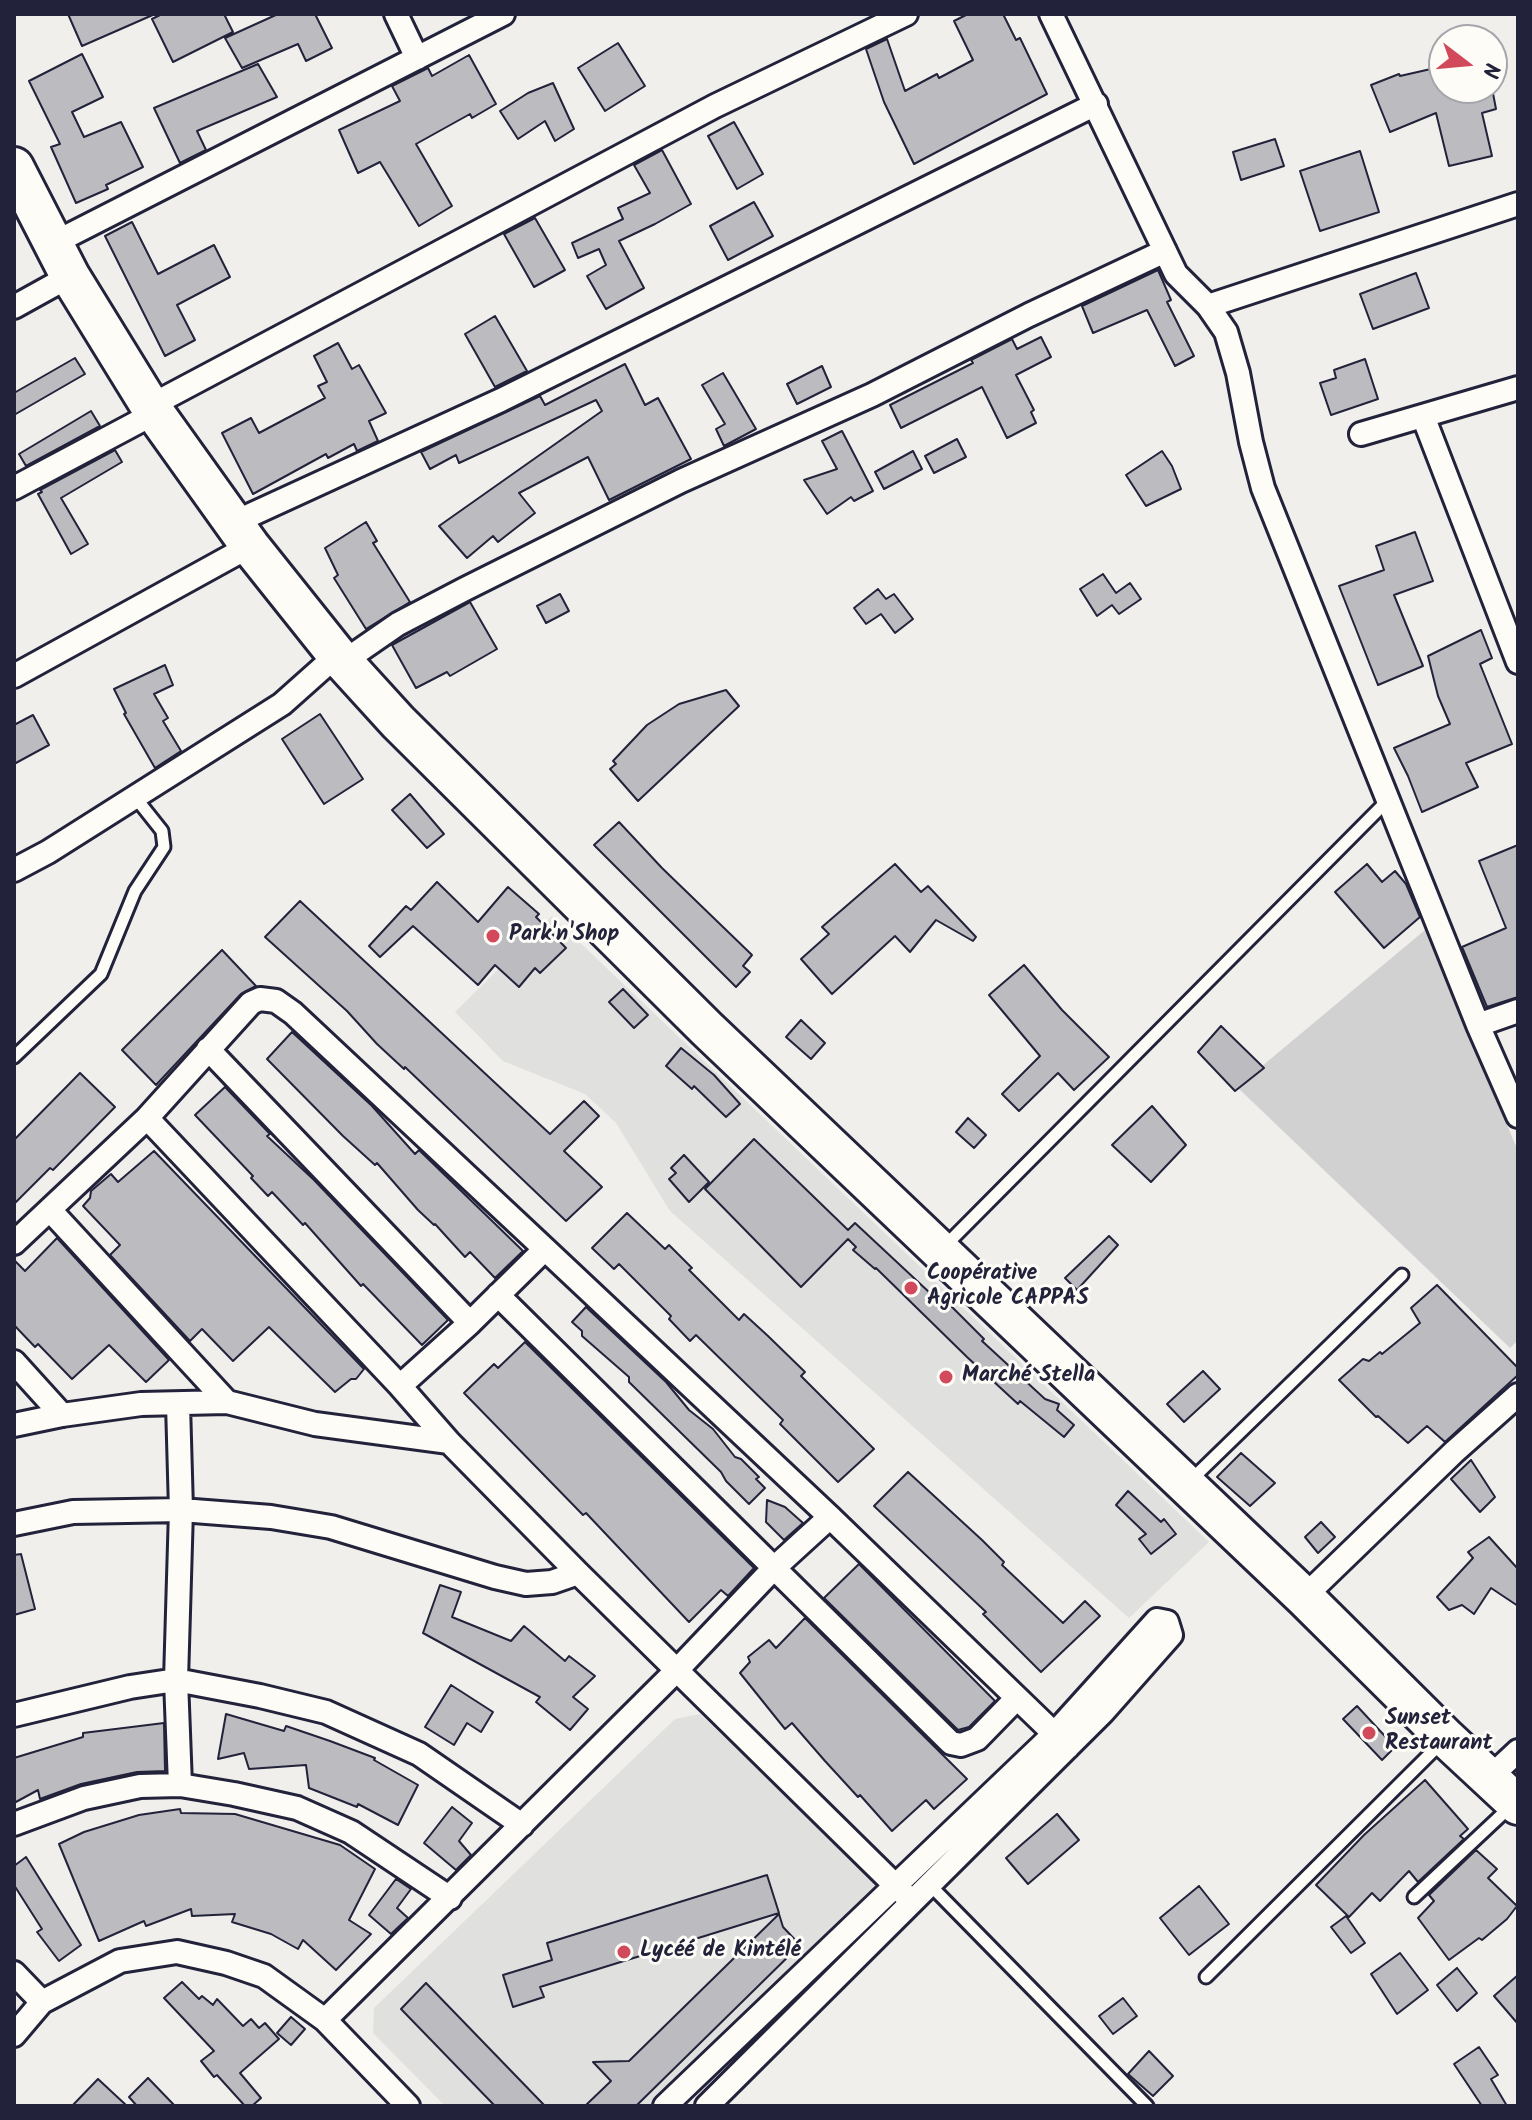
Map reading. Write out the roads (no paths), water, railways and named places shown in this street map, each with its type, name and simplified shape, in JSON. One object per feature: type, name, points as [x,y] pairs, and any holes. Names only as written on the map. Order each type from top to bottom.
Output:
[{"type":"highway","points":[[14,167],[70,276],[153,409],[242,534],[340,659],[398,722],[707,1029],[1304,1597],[1507,1795]]},
{"type":"street","points":[[396,14],[417,58]]},
{"type":"street","points":[[52,244],[503,14]]},
{"type":"street","points":[[14,488],[153,409],[701,113],[906,14]]},
{"type":"street","points":[[1051,14],[1176,274],[1208,306],[1226,332],[1263,488],[1478,1025],[1518,1116]]},
{"type":"street","points":[[14,676],[242,534],[515,393],[1096,104]]},
{"type":"street","points":[[1208,306],[1518,204]]},
{"type":"street","points":[[14,870],[282,704],[340,659],[398,624],[681,481],[872,395],[1029,315],[1165,251]]},
{"type":"street","points":[[14,307],[70,276]]},
{"type":"street","points":[[1361,434],[1518,388]]},
{"type":"street","points":[[1423,416],[1518,662]]},
{"type":"street","points":[[14,1243],[147,1118],[251,1003],[260,999],[276,1001],[293,1013],[830,1517],[1061,1740]]},
{"type":"street","points":[[1478,1025],[1518,1011]]},
{"type":"street","points":[[208,1049],[470,1323]]},
{"type":"street","points":[[147,1118],[449,1442],[904,1894]]},
{"type":"street","points":[[50,1210],[227,1402]]},
{"type":"street","points":[[400,1386],[545,1249]]},
{"type":"street","points":[[498,1295],[951,1743],[961,1745],[977,1739],[1016,1699]]},
{"type":"street","points":[[14,1362],[62,1415]]},
{"type":"street","points":[[1304,1597],[1454,1452],[1518,1395]]},
{"type":"street","points":[[14,1425],[141,1404],[227,1402],[315,1424],[449,1442]]},
{"type":"street","points":[[178,1404],[181,1510],[176,1680],[180,1785]]},
{"type":"street","points":[[14,1524],[73,1512],[181,1510],[271,1517],[331,1527],[526,1584],[552,1582],[578,1573]]},
{"type":"street","points":[[325,2020],[678,1669],[773,1569],[830,1517]]},
{"type":"street","points":[[665,2106],[904,1894],[930,1885],[1061,1740],[1157,1620],[1167,1622],[1171,1635],[1103,1712],[1061,1740],[904,1894],[707,2106]]},
{"type":"street","points":[[14,1715],[130,1687],[176,1680],[326,1712],[419,1754],[522,1825]]},
{"type":"street","points":[[1507,1795],[1518,1751]]},
{"type":"street","points":[[14,1824],[84,1798],[140,1786],[180,1785],[297,1808],[351,1832],[450,1898]]},
{"type":"street","points":[[14,2035],[42,2002],[120,1961],[177,1952],[226,1963],[264,1976],[325,2020],[408,2106]]},
{"type":"street","points":[[14,1973],[42,2002]]},
{"type":"lane","points":[[14,1057],[101,974],[135,891],[164,847],[162,831],[135,797]]},
{"type":"lane","points":[[940,1252],[1388,800]]},
{"type":"lane","points":[[1186,1486],[1402,1275]]},
{"type":"lane","points":[[1206,1977],[1446,1738]]},
{"type":"lane","points":[[1414,1897],[1507,1795]]},
{"type":"lane","points":[[930,1885],[1147,2106]]},
{"type":"place","name":"Park'n'Shop","points":[[493,936]]},
{"type":"place","name":"Coopérative Agricole CAPPAS","points":[[911,1288]]},
{"type":"place","name":"Marché Stella","points":[[946,1377]]},
{"type":"place","name":"Sunset Restaurant","points":[[1369,1733]]},
{"type":"place","name":"Lycéé de Kintélé","points":[[624,1952]]}]
